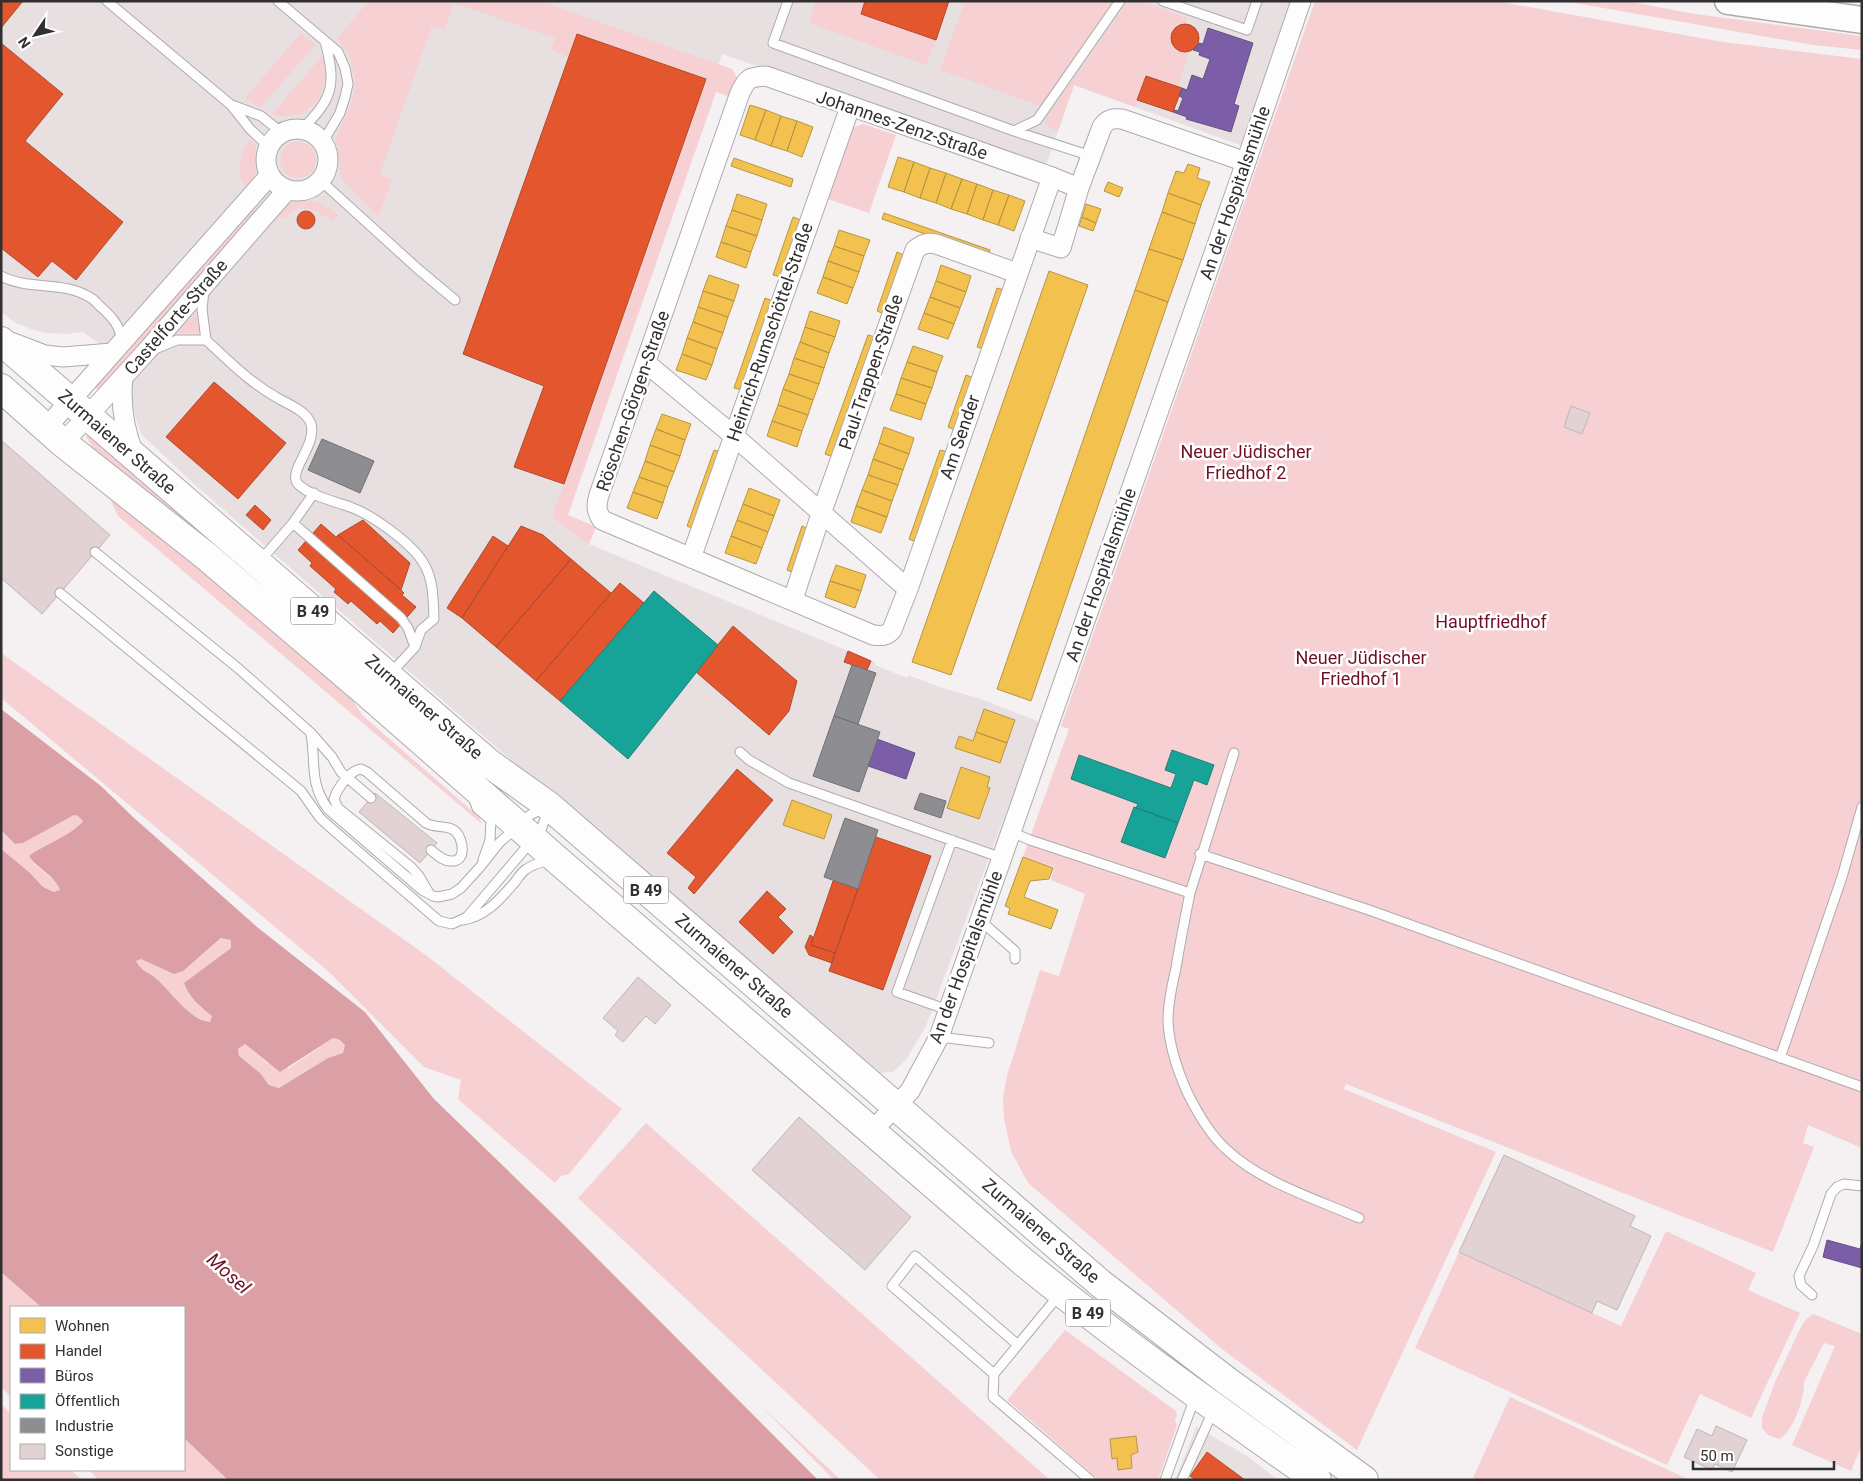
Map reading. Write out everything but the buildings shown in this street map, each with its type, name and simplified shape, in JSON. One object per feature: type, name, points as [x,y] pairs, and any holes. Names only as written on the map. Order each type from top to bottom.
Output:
[{"type":"main road","points":[[1728,1],[1862,20]]},
{"type":"main road","name":"Zurmaiener Straße","points":[[1,339],[78,409],[490,764],[549,806],[1101,1284],[1164,1334],[1286,1425],[1364,1480]]},
{"type":"main road","name":"Zurmaiener Straße","points":[[1,388],[54,435],[206,556],[367,693],[871,1132],[1061,1293],[1205,1401],[1317,1480]]},
{"type":"main road","points":[[957,1206],[982,1179]]},
{"type":"street","name":"An der Hospitalsmühle","points":[[871,1132],[910,1091],[939,1037],[1301,1]]},
{"type":"street","name":"Johannes-Zenz-Straße","points":[[752,77],[766,76],[1052,177]]},
{"type":"street","name":"Röschen-Görgen-Straße","points":[[752,77],[745,82],[740,93],[596,506],[602,520],[608,524],[793,599],[874,635],[882,636],[888,634]]},
{"type":"street","name":"Heinrich-Rumschöttel-Straße","points":[[691,558],[850,107]]},
{"type":"street","points":[[1030,238],[1061,248],[1079,188],[1102,127],[1105,122],[1115,118],[1246,162]]},
{"type":"street","points":[[290,129],[302,129],[314,133],[326,148],[328,161],[325,174],[306,190],[287,190],[273,180],[270,175],[266,161],[269,147],[282,133],[290,129]]},
{"type":"street","name":"Castelforte-Straße","points":[[54,435],[78,409],[117,347],[270,175]]},
{"type":"street","points":[[1052,177],[1079,188]]},
{"type":"street","name":"Am Sender","points":[[888,634],[892,630],[908,588],[1052,177]]},
{"type":"street","name":"Castelforte-Straße","points":[[78,409],[123,377],[287,190]]},
{"type":"street","name":"Paul-Trappen-Straße","points":[[793,599],[821,514],[915,250],[922,244],[929,242],[1017,273]]},
{"type":"street","name":"Castelforte-Straße","points":[[1,339],[45,355],[63,357],[117,347]]},
{"type":"street","points":[[646,363],[734,436],[821,514],[908,588]]},
{"type":"street","points":[[123,377],[122,411],[129,443],[136,458]]},
{"type":"lane","points":[[108,1],[231,105],[250,129],[269,147]]},
{"type":"lane","points":[[278,1],[338,52],[345,68],[348,84],[340,113],[322,142]]},
{"type":"lane","points":[[788,1],[773,43],[1014,131],[1091,156]]},
{"type":"lane","points":[[1014,131],[1037,120],[1120,1]]},
{"type":"lane","points":[[1162,1],[1247,30],[1257,1]]},
{"type":"lane","points":[[302,129],[326,102],[330,87],[331,68],[325,41]]},
{"type":"lane","points":[[231,105],[261,116],[282,133]]},
{"type":"lane","points":[[320,180],[455,300]]},
{"type":"lane","points":[[1,276],[9,280],[28,284],[72,290],[90,297],[120,327],[117,347]]},
{"type":"lane","points":[[206,283],[202,309],[206,340],[257,385],[303,413],[311,424],[311,436],[307,451],[294,472],[295,479],[299,485],[314,493],[355,508],[378,522],[413,550],[424,564],[433,588],[434,619],[421,630],[414,647],[388,676]]},
{"type":"lane","points":[[145,353],[176,340],[206,340]]},
{"type":"lane","points":[[258,563],[293,523],[314,493]]},
{"type":"lane","points":[[293,523],[401,618],[408,628],[414,647]]},
{"type":"lane","points":[[96,552],[239,670],[310,732],[332,756],[341,772],[370,798]]},
{"type":"lane","points":[[60,593],[301,791],[320,818],[433,917],[444,923],[452,924],[474,918],[496,904],[524,871],[534,864],[555,858]]},
{"type":"lane","points":[[310,732],[315,783],[328,809],[429,894],[444,897],[452,894],[461,888],[480,868],[499,843],[526,832],[541,830],[549,806]]},
{"type":"lane","points":[[740,752],[749,760],[789,783],[1002,858]]},
{"type":"lane","points":[[1234,753],[1200,854],[1190,893],[1172,986],[1168,1020],[1175,1059],[1183,1084],[1194,1106],[1208,1129],[1225,1149],[1244,1164],[1296,1191],[1359,1218]]},
{"type":"lane","points":[[429,894],[419,876],[411,867],[338,808],[334,799],[335,794],[347,778],[357,770],[367,772],[426,823],[435,827],[448,828],[457,834],[460,839],[462,851],[455,861],[447,860],[431,850]]},
{"type":"lane","points":[[467,782],[477,808],[490,820],[490,840],[480,868]]},
{"type":"lane","points":[[463,920],[526,832],[530,815],[549,806]]},
{"type":"lane","points":[[1780,1058],[1842,877],[1862,808]]},
{"type":"lane","points":[[1011,832],[1190,893]]},
{"type":"lane","points":[[948,1010],[897,992],[952,840]]},
{"type":"lane","points":[[1200,854],[1369,910],[1862,1087]]},
{"type":"lane","points":[[981,921],[1014,951],[1015,959]]},
{"type":"lane","points":[[939,1037],[989,1043]]},
{"type":"lane","points":[[1812,1294],[1801,1285],[1799,1276],[1808,1260],[1831,1194],[1844,1184],[1862,1186]]},
{"type":"lane","points":[[994,1374],[892,1286],[916,1256],[1018,1345]]},
{"type":"lane","points":[[1061,1293],[994,1374],[993,1396],[1090,1480]]},
{"type":"lane","points":[[1164,1480],[1205,1401]]},
{"type":"lane","points":[[1182,1480],[1205,1401]]},
{"type":"shaded area","points":[[1,1],[1301,1],[1251,149],[1074,85],[1046,166],[722,54],[556,520],[584,542],[875,662],[875,665],[907,678],[908,675],[981,699],[1040,722],[926,1026],[906,1060],[893,1072],[876,1073],[806,1017],[193,483],[141,434],[123,377],[112,353],[83,332],[68,334],[46,333],[16,323],[1,312]]},
{"type":"shaded area","points":[[1196,1427],[1246,1455],[1278,1480],[1175,1480]]},
{"type":"green space","points":[[369,1],[540,1],[732,69],[737,77],[730,97],[716,92],[568,515],[596,527],[589,544],[552,517],[706,79],[577,34],[569,57],[551,50],[555,38],[454,3],[444,30],[432,26],[380,174],[392,179],[379,215],[376,215],[341,178],[336,138],[354,96],[355,84],[351,59],[337,38]]},
{"type":"green space","points":[[816,1],[865,1],[861,14],[936,40],[926,65],[809,23]]},
{"type":"green space","points":[[965,1],[1113,1],[1041,106],[940,70]]},
{"type":"green space","points":[[1128,1],[1139,1],[1188,18],[1186,24],[1174,30],[1171,38],[1177,50],[1189,52],[1178,87],[1146,76],[1135,107],[1074,85],[1058,131],[1048,127],[1045,123],[1046,118]]},
{"type":"green space","name":"Hauptfriedhof","points":[[1315,1],[1496,1],[1723,42],[1862,59],[1862,1148],[1808,1125],[1803,1143],[1814,1147],[1773,1252],[1346,1084],[1344,1089],[1496,1152],[1357,1450],[1222,1349],[1028,1183],[1011,1151],[1004,1118],[1003,1097],[1007,1076],[1040,970],[1059,976],[1085,894],[1051,880],[1054,867],[1023,857],[1069,729],[1061,726]]},
{"type":"green space","points":[[1564,1],[1626,1],[1695,14],[1862,36],[1862,50],[1813,45]]},
{"type":"green space","points":[[301,33],[315,45],[260,108],[245,98]]},
{"type":"green space","points":[[322,56],[325,81],[316,102],[308,110],[298,114],[286,116],[272,114]]},
{"type":"green space","points":[[863,124],[896,135],[869,213],[828,199],[852,128]]},
{"type":"green space","points":[[250,138],[258,156],[258,162],[255,175],[248,187],[241,178],[240,164],[244,149]]},
{"type":"green space","points":[[298,142],[305,143],[311,147],[315,153],[315,167],[311,173],[305,177],[298,178],[291,177],[285,173],[281,167],[280,160],[281,153],[285,147],[291,143]]},
{"type":"green space","points":[[308,200],[322,204],[339,215],[333,221],[315,211],[304,208],[292,212],[286,217],[280,217],[277,213],[291,204]]},
{"type":"green space","points":[[251,208],[257,212],[100,391],[94,386]]},
{"type":"green space","points":[[193,312],[195,313],[201,333],[175,333],[174,332]]},
{"type":"green space","points":[[86,436],[94,436],[504,789],[501,797],[95,453]]},
{"type":"green space","points":[[111,501],[124,504],[346,689],[362,715],[479,817],[482,824],[118,516]]},
{"type":"green space","points":[[1,653],[427,956],[622,1109],[569,1174],[561,1176],[555,1183],[458,1099],[461,1080],[424,1067],[328,971],[1,698]]},
{"type":"green space","points":[[74,815],[83,821],[78,828],[36,851],[34,864],[58,883],[60,890],[54,892],[43,887],[29,872],[1,849],[1,830],[15,844],[23,843]]},
{"type":"green space","points":[[222,938],[231,940],[231,948],[184,983],[199,1006],[212,1016],[210,1022],[199,1019],[190,1013],[135,961],[141,959],[150,962],[198,958]]},
{"type":"green space","points":[[333,1038],[340,1040],[346,1045],[343,1053],[328,1058],[279,1088],[269,1085],[260,1073],[239,1056],[238,1049],[245,1044],[267,1063],[289,1068]]},
{"type":"green space","points":[[646,1123],[1050,1480],[880,1480],[578,1198]]},
{"type":"green space","points":[[1666,1231],[1756,1273],[1748,1290],[1800,1313],[1751,1418],[1700,1394],[1667,1465],[1415,1348],[1459,1252],[1621,1326]]},
{"type":"green space","points":[[1,1272],[40,1306],[10,1306],[10,1396],[1,1387]]},
{"type":"green space","points":[[1814,1314],[1862,1334],[1862,1445],[1851,1471],[1792,1445],[1835,1346],[1824,1343],[1804,1382],[1797,1414],[1789,1430],[1779,1439],[1768,1435],[1762,1428],[1762,1418],[1775,1382],[1800,1329],[1806,1319]]},
{"type":"green space","points":[[1065,1330],[1176,1411],[1177,1416],[1175,1420],[1177,1426],[1158,1480],[1099,1480],[1007,1400]],"holes":[[[1136,1436],[1138,1452],[1131,1455],[1132,1468],[1118,1470],[1117,1458],[1112,1459],[1110,1439]]]},
{"type":"green space","points":[[1510,1397],[1690,1480],[1472,1480]]},
{"type":"green space","points":[[1,1404],[10,1413],[10,1471],[72,1471],[82,1480],[1,1479]]},
{"type":"green space","points":[[759,1404],[841,1480],[834,1480]]},
{"type":"green space","points":[[185,1439],[228,1480],[99,1480],[90,1471],[185,1471]]},
{"type":"water","name":"Mosel","points":[[1,709],[101,786],[133,817],[257,927],[365,1012],[434,1099],[560,1221],[818,1480],[228,1480],[185,1439],[185,1306],[40,1306],[1,1272],[1,849],[29,872],[43,887],[54,892],[60,890],[54,880],[32,861],[29,856],[66,835],[83,821],[74,815],[23,843],[15,844],[1,830]],"holes":[[[221,938],[231,940],[231,948],[184,983],[195,1001],[212,1016],[210,1022],[199,1019],[190,1013],[153,976],[141,968],[136,961],[141,959],[174,974],[183,971]],[[333,1038],[340,1040],[345,1045],[343,1053],[328,1058],[279,1088],[269,1085],[260,1073],[239,1056],[238,1049],[245,1044],[280,1072]]]},
{"type":"park label","name":"Neuer Jüdischer Friedhof 2","points":[[1246,462]]},
{"type":"park label","name":"Neuer Jüdischer Friedhof 1","points":[[1361,668]]}]
